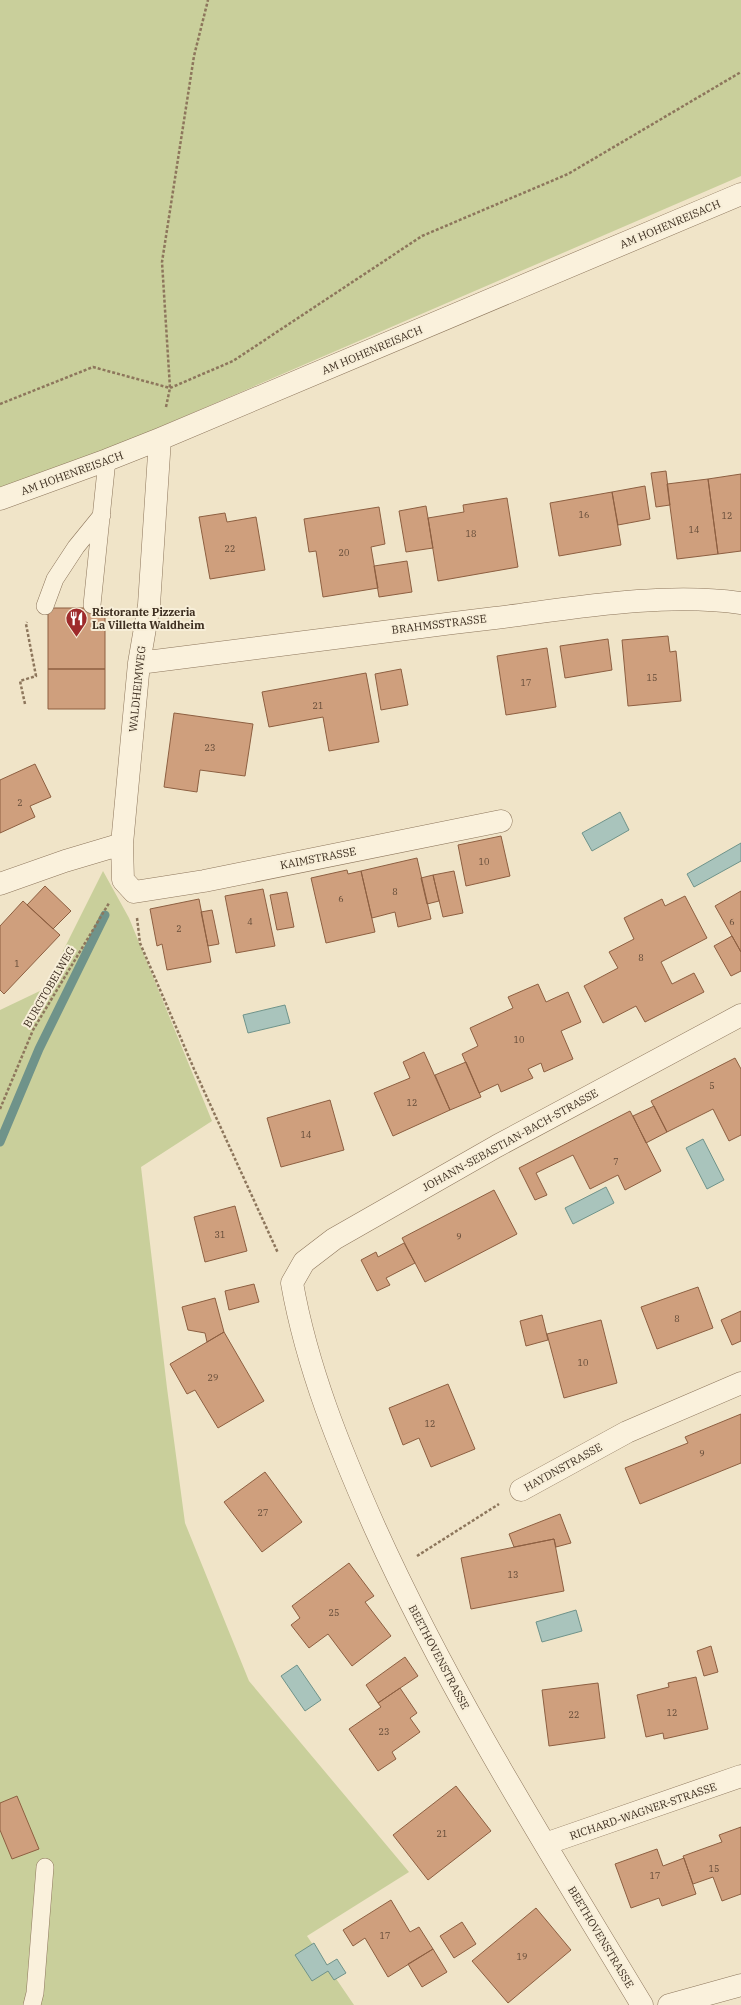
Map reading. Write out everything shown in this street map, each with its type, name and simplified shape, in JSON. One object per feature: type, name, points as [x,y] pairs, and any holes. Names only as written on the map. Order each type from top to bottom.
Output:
[{"type":"street","name":"AM HOHENREISACH","points":[[0,499],[160,439],[741,194]]},
{"type":"street","name":"WALDHEIMWEG","points":[[129,886],[122,844],[139,663],[149,605],[160,439]]},
{"type":"street","name":"BRAHMSSTRASSE","points":[[139,663],[315,639],[620,602],[715,599],[741,603]]},
{"type":"street","name":"KAIMSTRASSE","points":[[129,886],[204,881],[501,821]]},
{"type":"street","points":[[0,884],[65,861],[122,844]]},
{"type":"street","name":"JOHANN-SEBASTIAN-BACH-STRASSE","points":[[292,1283],[304,1262],[334,1239],[497,1146],[741,1015]]},
{"type":"street","name":"BEETHOVENSTRASSE","points":[[292,1283],[299,1323],[317,1384],[356,1486],[423,1630],[468,1712],[545,1844],[642,2005]]},
{"type":"street","name":"HAYDNSTRASSE","points":[[521,1490],[627,1432],[741,1383]]},
{"type":"street","name":"RICHARD-WAGNER-STRASSE","points":[[545,1844],[741,1776]]},
{"type":"street","points":[[669,2005],[741,1985]]},
{"type":"lane","points":[[92,605],[107,460]]},
{"type":"lane","points":[[45,606],[55,579],[76,547],[102,515]]},
{"type":"lane","points":[[32,2005],[35,1993],[45,1867]]},
{"type":"path","points":[[160,439],[170,388],[162,262],[194,56],[208,0]]},
{"type":"path","points":[[0,404],[94,367],[170,388],[233,361],[422,236],[568,174],[741,72]]},
{"type":"path","points":[[24,704],[20,681],[36,676],[26,624],[37,607],[45,606]]},
{"type":"path","points":[[129,886],[140,943],[194,1068],[292,1283]]},
{"type":"path","name":"BURGTOBELWEG","points":[[0,1108],[33,1030],[85,940],[129,886]]},
{"type":"path","name":"HAYDNSTRASSE","points":[[394,1570],[521,1490]]},
{"type":"green space","points":[[0,0],[741,0],[741,176],[0,496]]},
{"type":"green space","points":[[103,871],[129,918],[212,1121],[141,1167],[167,1388],[185,1523],[249,1681],[409,1872],[307,1936],[354,2005],[0,2005],[0,1010],[44,989]]},
{"type":"water","points":[[620,812],[629,830],[592,851],[582,833]]},
{"type":"water","points":[[741,843],[741,861],[694,887],[687,874]]},
{"type":"water","points":[[285,1005],[290,1023],[248,1033],[243,1015]]},
{"type":"water","points":[[703,1139],[724,1180],[707,1189],[686,1148]]},
{"type":"water","points":[[606,1187],[614,1203],[573,1224],[565,1208]]},
{"type":"water","points":[[576,1610],[582,1631],[542,1642],[536,1622]]},
{"type":"water","points":[[297,1665],[321,1700],[305,1711],[281,1676]]},
{"type":"water","points":[[314,1943],[327,1965],[337,1959],[346,1973],[334,1980],[328,1971],[312,1981],[295,1955]]},
{"type":"building","points":[[666,471],[670,505],[656,507],[651,473]]},
{"type":"building","points":[[741,474],[741,551],[718,554],[708,479]]},
{"type":"building","points":[[708,479],[718,554],[677,559],[667,484]]},
{"type":"building","points":[[645,486],[650,519],[618,525],[612,492]]},
{"type":"building","points":[[612,492],[621,545],[559,556],[550,503]]},
{"type":"building","points":[[507,498],[518,567],[438,581],[428,518],[464,512],[463,505]]},
{"type":"building","points":[[426,506],[433,548],[406,552],[399,511]]},
{"type":"building","points":[[379,507],[385,544],[371,547],[378,588],[323,597],[316,551],[309,552],[304,519]]},
{"type":"building","points":[[225,513],[227,522],[256,517],[265,570],[210,579],[199,517]]},
{"type":"building","points":[[407,561],[412,592],[379,597],[374,566]]},
{"type":"building","name":"Ristorante Pizzeria La Villetta Waldheim","points":[[48,608],[105,608],[105,669],[48,669]]},
{"type":"building","points":[[668,636],[670,652],[676,651],[681,701],[628,706],[622,640]]},
{"type":"building","points":[[608,639],[612,670],[565,678],[560,646]]},
{"type":"building","points":[[547,648],[556,707],[506,715],[497,656]]},
{"type":"building","points":[[48,669],[105,669],[105,709],[48,709]]},
{"type":"building","points":[[401,669],[408,705],[381,710],[375,674]]},
{"type":"building","points":[[366,673],[379,742],[329,751],[323,717],[269,727],[262,692]]},
{"type":"building","points":[[174,713],[253,724],[245,776],[200,770],[197,792],[164,787]]},
{"type":"building","points":[[35,764],[51,797],[30,806],[35,817],[0,833],[0,780]]},
{"type":"building","points":[[501,836],[510,876],[466,886],[458,845]]},
{"type":"building","points":[[417,858],[431,919],[398,927],[395,912],[372,918],[361,871]]},
{"type":"building","points":[[347,870],[348,874],[361,871],[375,932],[326,943],[311,878]]},
{"type":"building","points":[[454,871],[463,913],[443,917],[433,875]]},
{"type":"building","points":[[433,875],[439,901],[427,904],[421,878]]},
{"type":"building","points":[[45,886],[71,911],[53,929],[27,905]]},
{"type":"building","points":[[263,889],[275,946],[236,953],[225,896]]},
{"type":"building","points":[[741,891],[741,952],[715,906]]},
{"type":"building","points":[[287,892],[294,927],[277,930],[270,895]]},
{"type":"building","points":[[685,896],[707,938],[661,962],[672,984],[694,973],[704,992],[645,1022],[636,1006],[603,1023],[584,986],[618,968],[609,952],[634,939],[624,918],[662,899],[665,906]]},
{"type":"building","points":[[199,899],[211,962],[167,970],[162,944],[157,946],[150,909]]},
{"type":"building","points":[[23,901],[60,935],[4,994],[0,990],[0,926]]},
{"type":"building","points":[[212,910],[219,944],[208,946],[201,912]]},
{"type":"building","points":[[732,936],[741,952],[741,971],[731,976],[714,946]]},
{"type":"building","points":[[538,984],[546,1002],[568,992],[581,1022],[561,1031],[573,1059],[544,1072],[541,1063],[528,1069],[533,1078],[501,1092],[498,1084],[479,1093],[462,1054],[478,1046],[470,1028],[513,1008],[508,997]]},
{"type":"building","points":[[424,1052],[450,1110],[393,1136],[374,1093],[410,1078],[403,1062]]},
{"type":"building","points":[[735,1058],[741,1069],[741,1135],[729,1141],[713,1109],[667,1132],[651,1101]]},
{"type":"building","points":[[466,1062],[481,1097],[450,1110],[435,1075]]},
{"type":"building","points":[[330,1100],[344,1150],[281,1167],[267,1118]]},
{"type":"building","points":[[654,1106],[667,1132],[646,1143],[633,1116]]},
{"type":"building","points":[[630,1111],[661,1171],[625,1190],[618,1175],[590,1189],[573,1155],[536,1173],[547,1195],[535,1200],[519,1168]]},
{"type":"building","points":[[494,1190],[517,1234],[425,1282],[402,1238]]},
{"type":"building","points":[[235,1206],[247,1251],[205,1262],[194,1217]]},
{"type":"building","points":[[404,1243],[415,1263],[386,1278],[390,1285],[377,1291],[361,1260],[376,1252],[378,1257]]},
{"type":"building","points":[[254,1284],[259,1302],[229,1310],[225,1291]]},
{"type":"building","points":[[698,1287],[713,1328],[657,1349],[641,1307]]},
{"type":"building","points":[[215,1298],[224,1332],[207,1342],[205,1333],[188,1330],[182,1307]]},
{"type":"building","points":[[741,1311],[741,1341],[732,1345],[721,1320]]},
{"type":"building","points":[[542,1315],[548,1340],[526,1346],[520,1321]]},
{"type":"building","points":[[601,1320],[617,1383],[564,1398],[547,1334]]},
{"type":"building","points":[[224,1332],[264,1401],[218,1428],[195,1390],[187,1394],[170,1364]]},
{"type":"building","points":[[448,1384],[475,1449],[431,1467],[419,1438],[403,1445],[389,1408]]},
{"type":"building","points":[[741,1414],[741,1463],[640,1504],[625,1468],[688,1443],[685,1437]]},
{"type":"building","points":[[265,1472],[302,1522],[262,1552],[224,1502]]},
{"type":"building","points":[[560,1514],[571,1543],[556,1547],[554,1539],[514,1547],[509,1534]]},
{"type":"building","points":[[554,1539],[564,1591],[471,1609],[461,1558]]},
{"type":"building","points":[[349,1563],[374,1596],[365,1602],[391,1636],[352,1666],[328,1634],[309,1648],[291,1625],[300,1618],[292,1606]]},
{"type":"building","points":[[711,1646],[718,1672],[704,1676],[697,1651]]},
{"type":"building","points":[[405,1657],[418,1676],[378,1703],[366,1685]]},
{"type":"building","points":[[696,1677],[708,1729],[664,1739],[663,1733],[646,1737],[637,1695],[669,1687],[668,1683]]},
{"type":"building","points":[[598,1683],[605,1738],[549,1746],[542,1690]]},
{"type":"building","points":[[400,1688],[417,1713],[410,1718],[420,1732],[392,1752],[396,1759],[378,1771],[349,1729],[381,1707],[378,1703]]},
{"type":"building","points":[[456,1786],[491,1831],[428,1880],[393,1835]]},
{"type":"building","points":[[17,1796],[39,1849],[12,1859],[0,1830],[0,1803]]},
{"type":"building","points":[[741,1827],[741,1894],[722,1901],[713,1877],[693,1884],[683,1856],[722,1842],[719,1835]]},
{"type":"building","points":[[657,1849],[663,1866],[684,1858],[696,1894],[662,1906],[659,1898],[631,1908],[615,1864]]},
{"type":"building","points":[[391,1900],[410,1932],[419,1927],[433,1949],[388,1977],[365,1938],[353,1946],[343,1930]]},
{"type":"building","points":[[536,1908],[571,1950],[508,2003],[472,1961]]},
{"type":"building","points":[[462,1922],[476,1944],[454,1958],[440,1936]]},
{"type":"building","points":[[433,1949],[447,1972],[422,1987],[408,1964]]},
{"type":"waterway","points":[[0,1142],[39,1049],[105,915]]},
{"type":"place","name":"Ristorante Pizzeria La Villetta Waldheim","points":[[77,638]]}]
